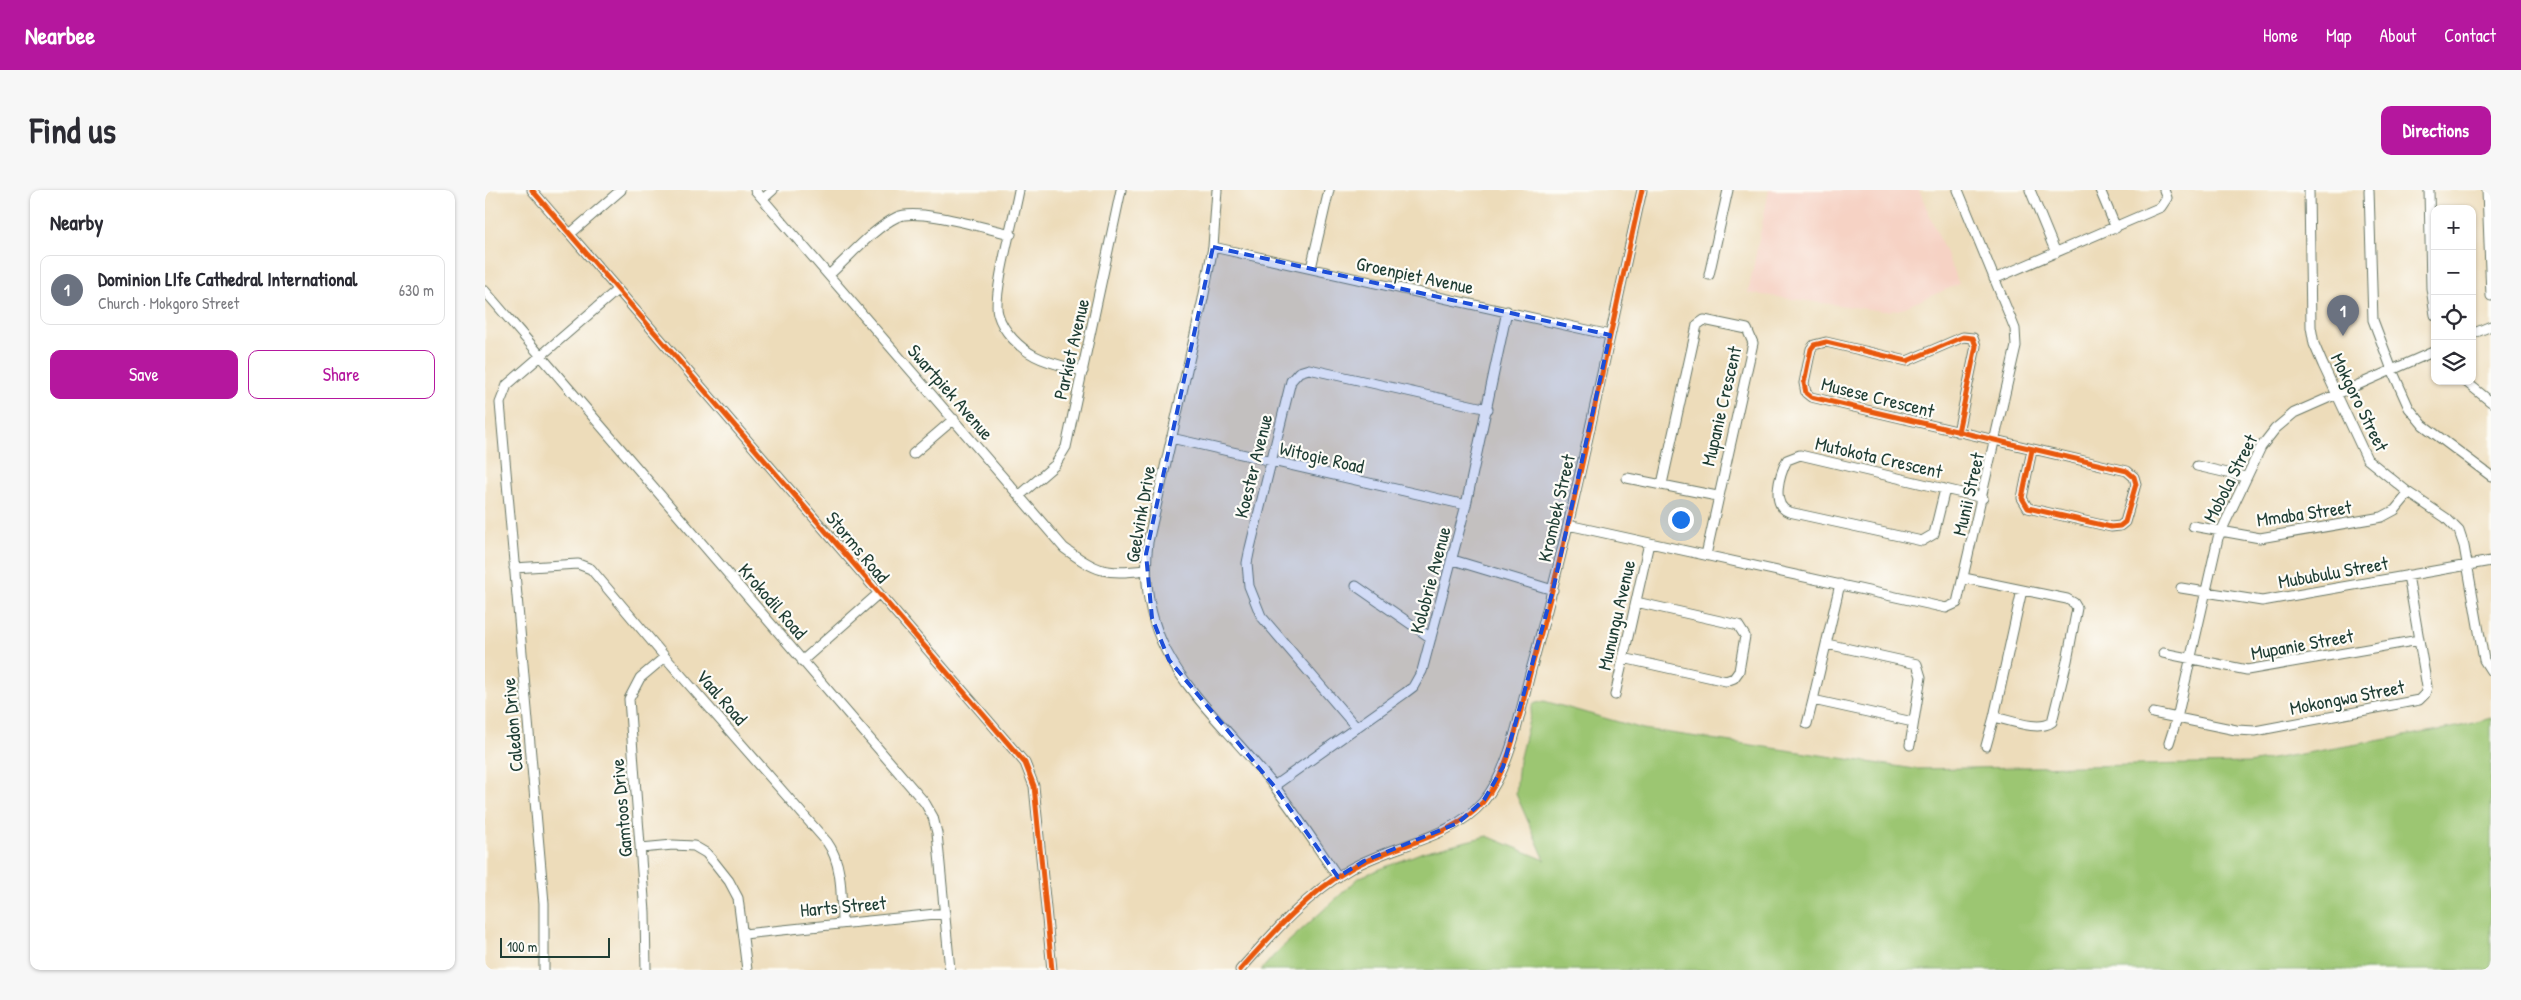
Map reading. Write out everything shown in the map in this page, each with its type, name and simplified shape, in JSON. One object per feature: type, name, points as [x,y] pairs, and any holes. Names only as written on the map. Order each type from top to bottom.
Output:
[{"type":"street","name":"Storms Road","points":[[532,190],[878,594],[994,726],[1029,770],[1034,786],[1052,970]]},
{"type":"street","points":[[570,234],[621,190]]},
{"type":"street","name":"Swartpiek Avenue","points":[[755,190],[1065,548],[1092,567],[1115,573],[1145,570]]},
{"type":"street","points":[[763,199],[773,190]]},
{"type":"street","points":[[1019,190],[996,303],[1002,325],[1014,340],[1036,357],[1083,371]]},
{"type":"street","name":"Parkiet Avenue","points":[[1019,496],[1055,465],[1063,453],[1083,371],[1121,190]]},
{"type":"street","name":"Geelvink Drive","points":[[1217,190],[1213,247],[1150,528],[1145,570],[1152,618],[1169,660],[1185,682],[1274,786],[1338,877]]},
{"type":"street","points":[[1311,268],[1329,190]]},
{"type":"street","name":"Krombek Street","points":[[1240,970],[1287,920],[1338,877],[1364,862],[1441,832],[1466,818],[1484,800],[1497,782],[1503,767],[1553,590],[1642,190]]},
{"type":"street","points":[[1709,275],[1728,190]]},
{"type":"street","name":"Munii Street","points":[[1568,525],[1946,608],[1959,601],[1996,441],[2017,337],[1958,190]]},
{"type":"street","points":[[2030,190],[2056,253]]},
{"type":"street","points":[[2101,190],[2116,228]]},
{"type":"street","points":[[1994,279],[2116,228],[2164,205],[2167,198],[2164,190]]},
{"type":"street","name":"Mokgoro Street","points":[[2309,190],[2313,336],[2336,393],[2367,458],[2453,525],[2461,537],[2484,660],[2491,671]]},
{"type":"street","points":[[2369,190],[2373,320],[2392,370],[2409,408],[2423,425],[2491,476]]},
{"type":"street","points":[[2429,190],[2432,295]]},
{"type":"street","points":[[2487,190],[2491,296]]},
{"type":"street","points":[[829,275],[878,231],[902,215],[922,214],[1011,234]]},
{"type":"street","name":"Groenpiet Avenue","points":[[1213,247],[1610,335]]},
{"type":"street","name":"Caledon Drive","points":[[544,970],[544,903],[500,403],[507,385],[617,290]]},
{"type":"street","name":"Krokodil Road","points":[[485,291],[930,810],[937,833],[950,970]]},
{"type":"street","name":"Kolobrie Avenue","points":[[1274,786],[1413,687],[1422,671],[1466,506],[1507,311]]},
{"type":"street","name":"Mupanie Crescent","points":[[1662,484],[1697,325],[1704,320],[1742,327],[1750,333],[1753,343],[1705,556]]},
{"type":"street","points":[[2476,332],[2491,326]]},
{"type":"street","name":"Musese Crescent","points":[[1958,432],[1976,346],[1973,338],[1963,337],[1907,361],[1826,342],[1811,349],[1804,383],[1808,395],[1958,432],[2032,450],[2130,473],[2136,484],[2125,522],[2120,526],[2111,527],[2028,508],[2022,498],[2032,450]]},
{"type":"street","name":"Mobola Street","points":[[2169,743],[2177,718],[2212,558],[2245,477],[2261,447],[2275,429],[2294,413],[2431,353]]},
{"type":"street","name":"Koester Avenue","points":[[1356,727],[1268,625],[1252,596],[1247,563],[1269,462],[1291,381],[1295,375],[1305,369],[1487,409]]},
{"type":"street","points":[[2470,385],[2491,402]]},
{"type":"street","points":[[913,454],[954,419]]},
{"type":"street","name":"Witogie Road","points":[[1171,438],[1466,506]]},
{"type":"street","name":"Mutokota Crescent","points":[[1945,489],[1935,534],[1922,542],[1783,509],[1779,504],[1778,496],[1785,463],[1789,458],[1797,455],[1945,489],[1983,498]]},
{"type":"street","points":[[2197,466],[2245,477]]},
{"type":"street","points":[[1627,478],[1717,496]]},
{"type":"street","name":"Mmaba Street","points":[[2193,526],[2260,538],[2382,517],[2395,510],[2409,492]]},
{"type":"street","name":"Munungu Avenue","points":[[1615,694],[1649,543]]},
{"type":"street","points":[[1453,560],[1553,590]]},
{"type":"street","name":"Mububulu Street","points":[[2181,588],[2262,601],[2491,560]]},
{"type":"street","name":"Vaal Road","points":[[515,568],[578,564],[588,566],[832,849],[839,880],[842,922]]},
{"type":"street","name":"Mokongwa Street","points":[[2153,713],[2236,730],[2255,731],[2414,701],[2423,697],[2427,687],[2408,576]]},
{"type":"street","points":[[1964,578],[2067,599],[2075,605],[2077,615],[2055,715],[2050,724],[2039,726],[1994,717]]},
{"type":"street","points":[[1807,724],[1818,701],[1827,644],[1840,584]]},
{"type":"street","points":[[1356,586],[1431,638]]},
{"type":"street","points":[[1985,746],[1994,717],[2022,590]]},
{"type":"street","points":[[802,661],[878,594]]},
{"type":"street","points":[[1623,658],[1726,681],[1734,678],[1739,670],[1745,636],[1738,625],[1636,602]]},
{"type":"street","name":"Mupanie Street","points":[[2190,659],[2239,670],[2255,670],[2419,640]]},
{"type":"street","points":[[1827,644],[1917,664],[1920,668],[1921,677],[1910,745]]},
{"type":"street","points":[[2163,653],[2190,659]]},
{"type":"street","name":"Gamtoos Drive","points":[[646,970],[641,848],[629,699],[640,678],[665,657]]},
{"type":"street","points":[[1818,701],[1913,722]]},
{"type":"street","points":[[641,848],[686,845],[694,846],[705,853],[735,890],[744,934],[747,970]]},
{"type":"street","name":"Harts Street","points":[[744,934],[842,922],[945,913]]},
{"type":"highlighted area","points":[[1213,247],[1610,335],[1553,590],[1503,767],[1484,800],[1458,823],[1364,861],[1338,877],[1274,786],[1169,660],[1152,618],[1146,554]]},
{"type":"shaded area","points":[[1769,190],[1919,190],[1959,284],[1898,310],[1883,311],[1748,293]]},
{"type":"green space","points":[[1544,701],[1643,729],[1915,769],[2249,763],[2462,726],[2491,718],[2491,970],[1261,970],[1277,952],[1360,877],[1423,852],[1487,836],[1545,860],[1516,794],[1519,761],[1533,704]]},
{"type":"cycle path","points":[[532,190],[1025,763],[1034,786],[1052,970]]},
{"type":"cycle path","points":[[1240,970],[1305,902],[1335,879],[1350,869],[1384,853],[1454,825],[1470,815],[1493,789],[1508,757],[1562,551],[1642,190]]},
{"type":"cycle path","points":[[1958,432],[1976,346],[1973,338],[1963,337],[1907,361],[1826,342],[1814,345],[1811,349],[1804,383],[1806,393],[1811,397],[2127,471],[2134,477],[2136,484],[2125,522],[2120,526],[2111,527],[2028,508],[2022,498],[2032,450]]},
{"type":"place","name":"Dominion LIfe Cathedral International","points":[[2343,336]]}]
